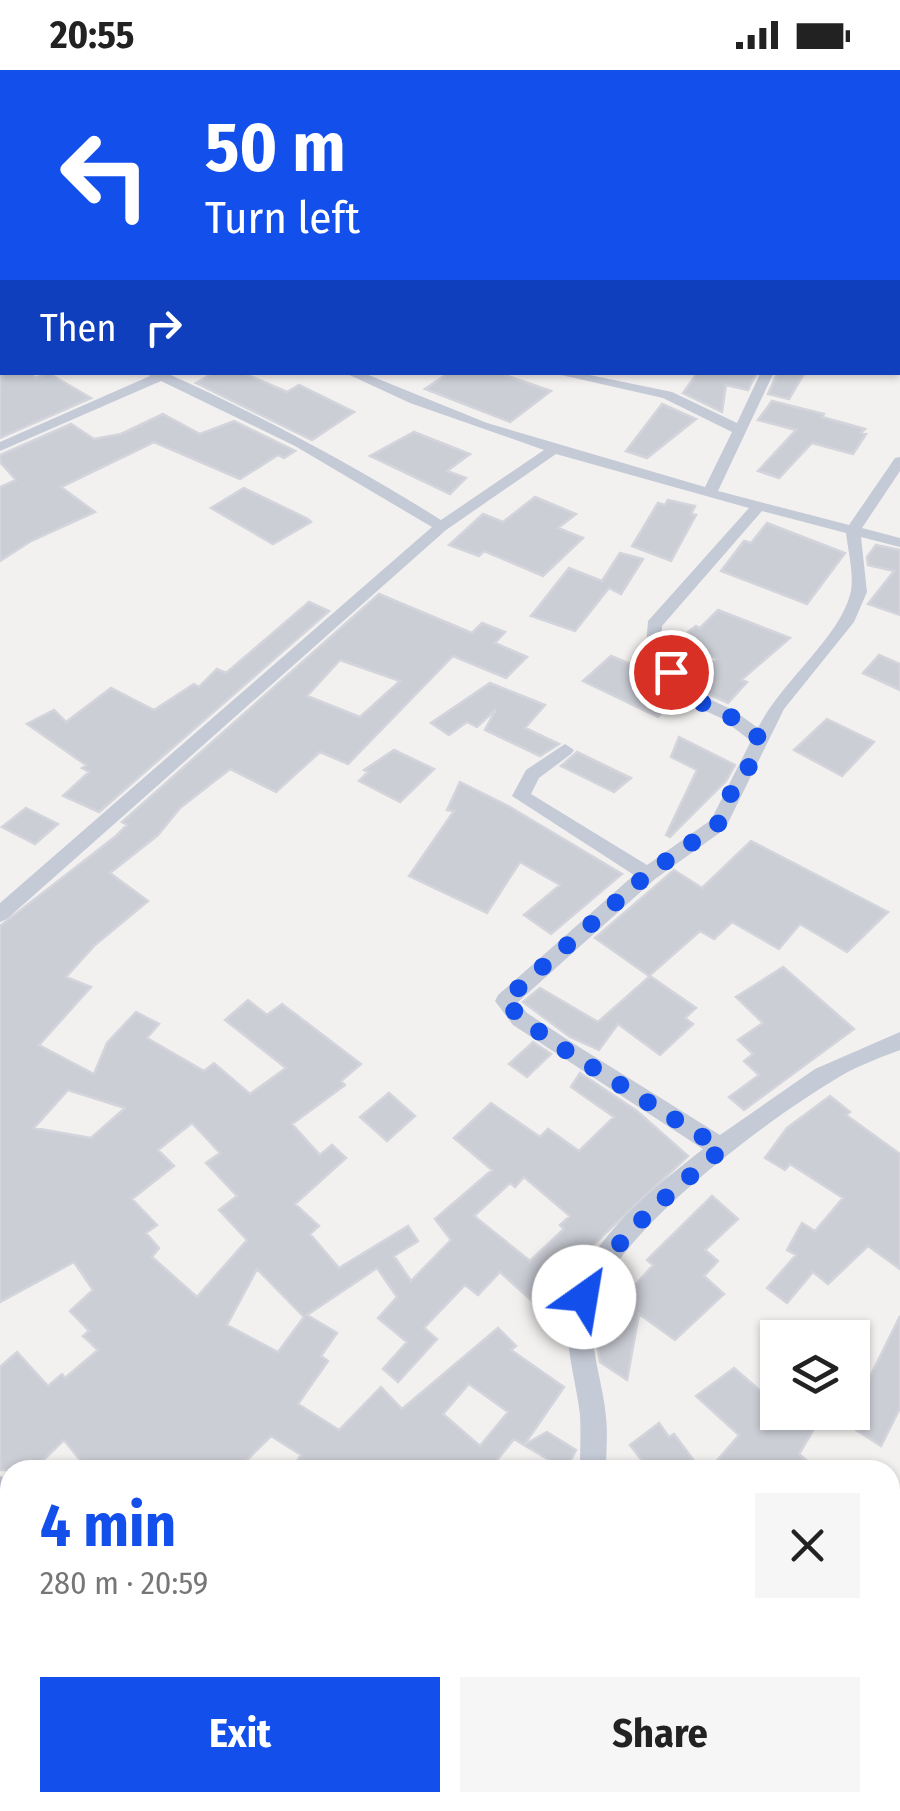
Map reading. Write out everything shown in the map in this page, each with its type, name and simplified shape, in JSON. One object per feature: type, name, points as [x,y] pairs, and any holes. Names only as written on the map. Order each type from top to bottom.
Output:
[{"type":"street","points":[[0,447],[154,375]]},
{"type":"street","points":[[158,375],[266,423],[342,463],[441,527]]},
{"type":"street","points":[[356,375],[429,407],[556,448],[900,543]]},
{"type":"street","points":[[569,375],[668,395],[740,430]]},
{"type":"street","points":[[711,490],[767,375]]},
{"type":"street","points":[[0,914],[441,527],[556,448]]},
{"type":"street","points":[[722,1149],[562,1048],[520,1018],[505,1000],[648,874],[718,824],[724,804],[750,765],[758,737],[846,622],[860,592],[854,530],[900,462]]},
{"type":"street","points":[[758,737],[727,714],[687,696],[689,686],[653,659],[654,625],[760,504]]},
{"type":"street","points":[[565,750],[532,774],[521,796],[648,874]]},
{"type":"street","points":[[593,1460],[593,1416],[580,1334],[584,1297],[598,1270],[630,1229],[722,1149],[827,1073],[900,1041]]},
{"type":"building","points":[[0,375],[51,375],[91,398],[0,438]]},
{"type":"building","points":[[210,375],[248,375],[287,392],[299,385],[354,412],[312,440],[196,383]]},
{"type":"building","points":[[446,375],[505,375],[551,391],[510,422],[425,389]]},
{"type":"building","points":[[696,375],[756,375],[748,390],[726,385],[722,412],[683,393]]},
{"type":"building","points":[[777,375],[803,375],[789,399],[768,394]]},
{"type":"building","points":[[772,401],[824,414],[822,417],[865,429],[861,433],[866,434],[853,454],[812,443],[779,478],[758,471],[796,430],[758,420]]},
{"type":"building","points":[[662,404],[696,419],[647,458],[626,451]]},
{"type":"building","points":[[163,414],[200,434],[234,421],[295,451],[284,458],[278,455],[240,479],[154,442],[61,487],[95,512],[31,541],[0,561],[0,487],[16,480],[0,462],[0,455],[71,424],[94,439],[121,434]]},
{"type":"building","points":[[414,432],[470,454],[447,471],[466,478],[450,494],[370,456]]},
{"type":"building","points":[[244,488],[311,522],[273,544],[211,508]]},
{"type":"building","points":[[535,497],[576,514],[558,528],[583,538],[543,576],[484,551],[479,556],[449,545],[483,514],[503,522]]},
{"type":"building","points":[[668,500],[695,506],[691,514],[696,515],[671,561],[632,546],[658,503],[665,505]]},
{"type":"building","points":[[767,523],[845,553],[807,604],[721,571],[744,541],[751,543]]},
{"type":"building","points":[[876,545],[900,550],[900,615],[868,604],[894,571],[868,565],[867,557]]},
{"type":"building","points":[[620,553],[643,559],[621,594],[609,588],[575,631],[531,616],[569,568],[602,581]]},
{"type":"building","points":[[379,594],[472,633],[482,623],[505,632],[495,643],[527,657],[506,678],[453,656],[348,764],[320,752],[276,792],[230,769],[180,808],[158,835],[110,873],[148,901],[95,945],[66,977],[91,987],[39,1045],[94,1074],[107,1043],[136,1012],[159,1024],[147,1038],[204,1071],[214,1063],[250,1094],[286,1068],[225,1020],[248,1000],[267,1015],[282,1004],[361,1064],[341,1081],[345,1085],[292,1124],[320,1155],[332,1145],[346,1158],[295,1204],[319,1226],[310,1234],[339,1268],[408,1226],[418,1241],[394,1256],[411,1281],[451,1240],[435,1219],[492,1170],[454,1138],[491,1103],[540,1137],[548,1129],[579,1151],[614,1117],[571,1087],[580,1073],[637,1111],[688,1156],[580,1257],[586,1261],[581,1270],[541,1309],[500,1272],[478,1295],[465,1285],[424,1328],[437,1339],[398,1382],[383,1369],[407,1342],[378,1318],[397,1297],[377,1268],[307,1315],[337,1333],[321,1356],[328,1361],[298,1404],[339,1430],[381,1387],[402,1409],[498,1328],[516,1346],[511,1350],[564,1387],[524,1445],[514,1439],[497,1460],[298,1460],[301,1455],[271,1436],[247,1460],[80,1460],[64,1440],[43,1460],[0,1460],[0,1367],[17,1352],[48,1386],[62,1374],[65,1378],[98,1350],[83,1336],[89,1331],[70,1311],[93,1290],[74,1262],[0,1302],[0,926],[127,825],[122,822]],"holes":[[[340,660],[400,681],[360,717],[307,696]],[[68,1090],[125,1108],[91,1138],[34,1128]],[[192,1123],[220,1153],[206,1163],[237,1196],[219,1210],[247,1240],[197,1297],[152,1257],[159,1248],[146,1233],[157,1225],[132,1199],[174,1166],[158,1150]],[[524,1177],[570,1216],[560,1225],[564,1229],[530,1261],[474,1216],[510,1183],[515,1187]],[[257,1269],[304,1317],[278,1352],[227,1325]],[[469,1384],[508,1412],[480,1446],[443,1414]]]},
{"type":"building","points":[[309,602],[329,611],[99,812],[63,796],[89,772],[82,768],[86,765],[27,724],[54,710],[66,722],[111,688],[154,710],[194,684],[199,687],[217,669],[226,673]]},
{"type":"building","points":[[718,610],[790,638],[741,680],[747,682],[728,703],[700,690],[696,677],[717,659],[679,639],[696,626],[700,628]]},
{"type":"building","points":[[879,655],[900,664],[900,690],[863,673]]},
{"type":"building","points":[[611,656],[660,676],[676,689],[677,696],[658,717],[583,681]]},
{"type":"building","points":[[490,683],[545,705],[525,728],[559,744],[540,756],[485,730],[496,709],[477,727],[467,722],[449,735],[431,723]]},
{"type":"building","points":[[827,719],[874,742],[842,776],[794,750]]},
{"type":"building","points":[[679,737],[735,765],[726,781],[670,837],[666,835],[697,770],[671,757]]},
{"type":"building","points":[[394,750],[434,769],[400,802],[359,781],[368,772],[364,770]]},
{"type":"building","points":[[577,752],[631,778],[614,792],[561,766]]},
{"type":"building","points":[[460,782],[622,874],[551,934],[524,915],[560,885],[520,862],[487,913],[409,876],[454,811],[447,810]]},
{"type":"building","points":[[26,808],[58,824],[35,844],[2,827]]},
{"type":"building","points":[[751,841],[888,912],[847,952],[800,924],[779,949],[732,922],[714,939],[700,931],[649,976],[595,938],[674,870],[702,888]]},
{"type":"building","points":[[783,967],[854,1029],[744,1110],[729,1097],[759,1075],[744,1061],[753,1054],[738,1040],[763,1023],[736,997]]},
{"type":"building","points":[[650,976],[696,1008],[685,1018],[693,1024],[660,1055],[618,1024],[599,1050],[570,1037],[523,1002],[540,988],[598,1022]]},
{"type":"building","points":[[533,1042],[551,1054],[527,1077],[509,1064]]},
{"type":"building","points":[[389,1093],[415,1116],[387,1141],[360,1117]]},
{"type":"building","points":[[830,1096],[850,1112],[846,1115],[900,1154],[900,1269],[868,1246],[828,1284],[813,1272],[787,1303],[767,1288],[796,1255],[787,1250],[802,1223],[815,1231],[843,1198],[790,1164],[785,1170],[765,1158],[787,1128]]},
{"type":"building","points":[[712,1196],[738,1219],[705,1250],[718,1261],[704,1276],[724,1294],[675,1340],[639,1314],[627,1380],[600,1362],[597,1341],[623,1299],[653,1265],[647,1260]]},
{"type":"building","points":[[900,1316],[900,1408],[881,1446],[856,1430],[870,1430],[870,1377]]},
{"type":"building","points":[[734,1368],[760,1390],[760,1430],[813,1430],[799,1454],[806,1460],[718,1460],[739,1435],[696,1396]]},
{"type":"building","points":[[659,1423],[669,1437],[674,1434],[694,1460],[641,1460],[630,1445]]},
{"type":"building","points":[[547,1432],[576,1450],[571,1460],[549,1460],[524,1445]]},
{"type":"route","points":[[584,1297],[598,1270],[630,1229],[722,1149],[562,1048],[520,1018],[505,1000],[648,874],[718,824],[724,804],[750,765],[758,737],[727,714],[687,696],[689,686],[671,672]]}]
